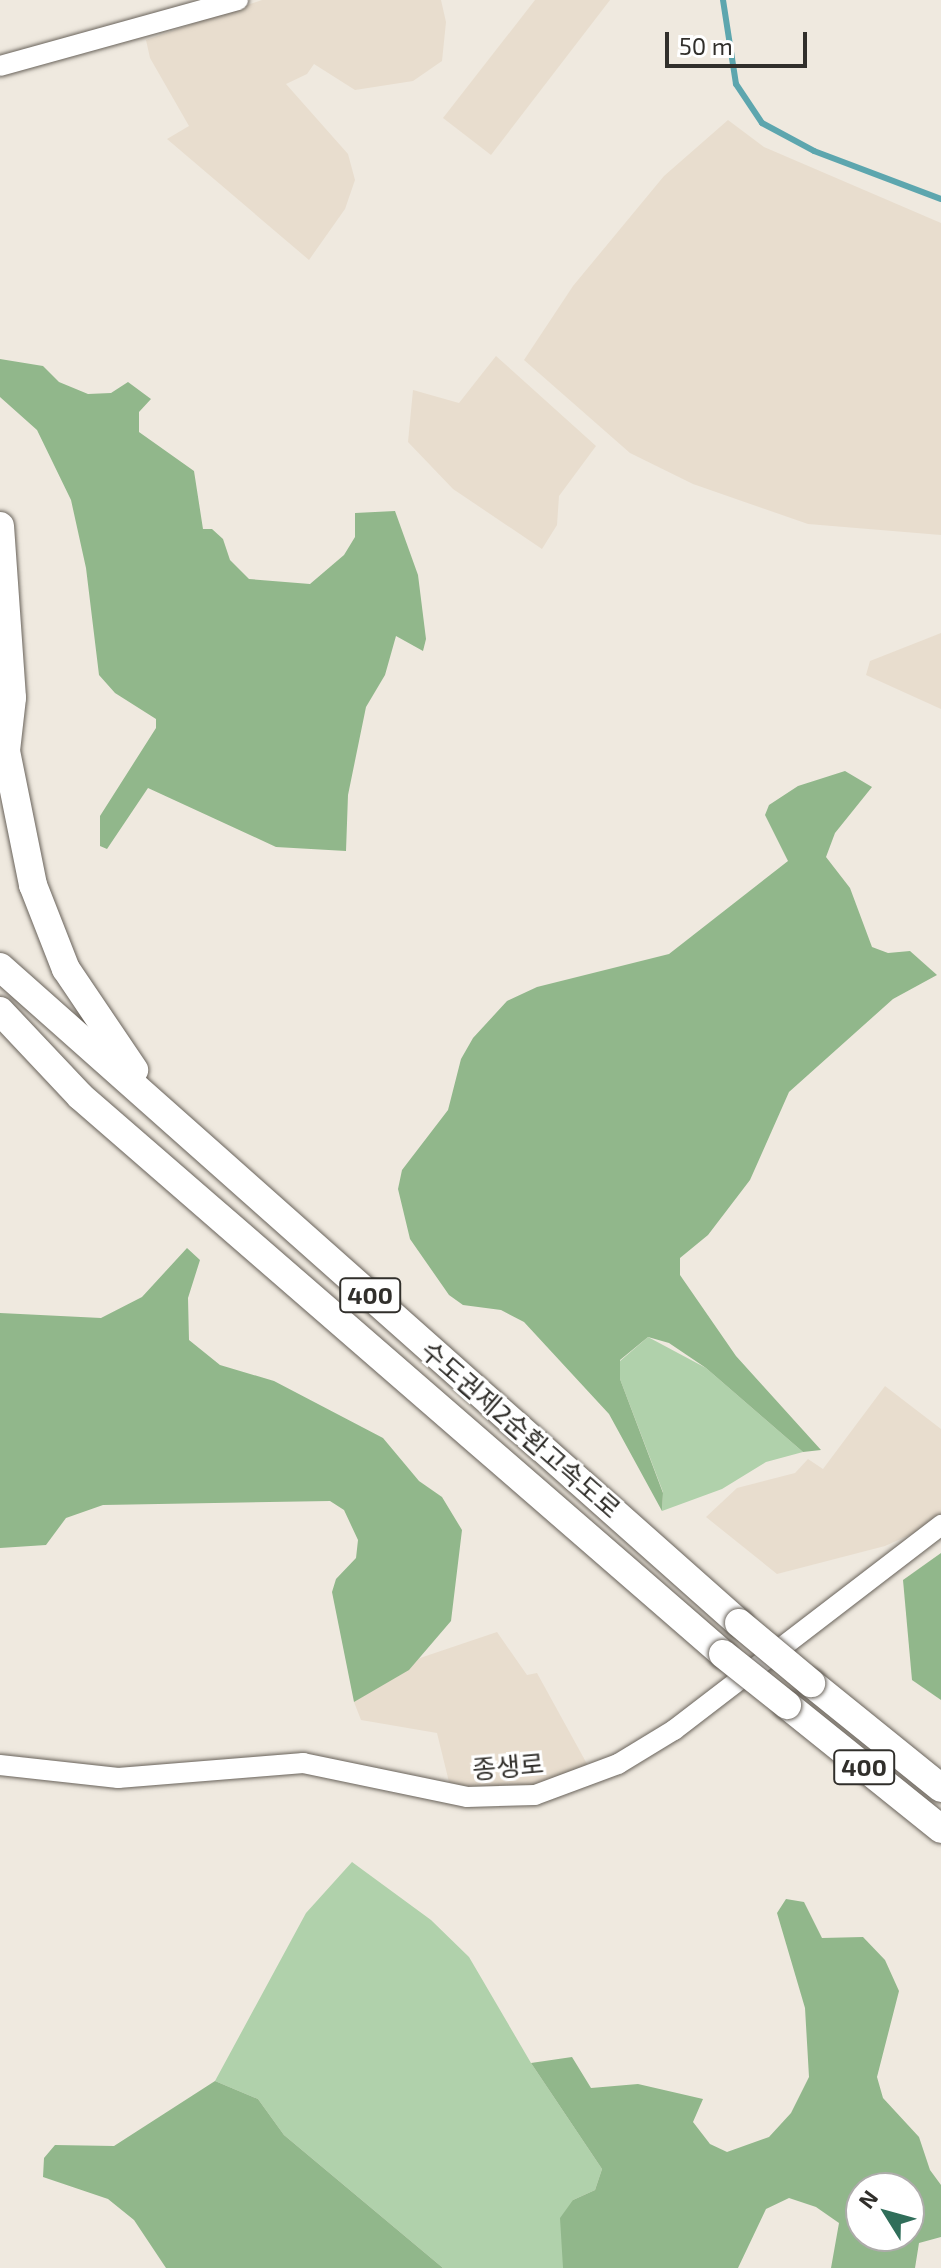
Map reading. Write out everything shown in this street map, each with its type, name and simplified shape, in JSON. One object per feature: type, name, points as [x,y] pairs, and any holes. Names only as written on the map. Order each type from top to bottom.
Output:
[{"type":"highway","points":[[0,526],[12,698],[6,751],[33,885],[66,969],[111,1043],[202,1151]]},
{"type":"highway","name":"수도권제2순환고속도로","points":[[0,967],[202,1151],[739,1623],[941,1788]]},
{"type":"highway","name":"수도권제2순환고속도로","points":[[0,1011],[80,1096],[723,1654],[941,1829]]},
{"type":"highway","points":[[0,1028],[80,1096]]},
{"type":"street","points":[[0,66],[238,0]]},
{"type":"street","name":"종생로","points":[[0,1765],[118,1778],[303,1763],[467,1797],[535,1795],[618,1764],[674,1730],[941,1525]]},
{"type":"shaded area","points":[[262,0],[441,0],[446,22],[442,61],[413,81],[355,90],[314,64],[307,74],[286,84],[348,154],[355,180],[345,209],[309,260],[167,139],[189,126],[150,58],[146,40]]},
{"type":"shaded area","points":[[535,0],[610,0],[491,155],[443,118]]},
{"type":"shaded area","points":[[728,120],[764,147],[941,223],[941,535],[808,524],[693,484],[630,453],[524,360],[573,286],[664,176]]},
{"type":"shaded area","points":[[496,356],[596,446],[559,496],[557,525],[542,549],[453,489],[408,442],[413,390],[459,403]]},
{"type":"shaded area","points":[[941,633],[941,709],[866,675],[870,661]]},
{"type":"shaded area","points":[[885,1386],[941,1429],[941,1521],[885,1546],[777,1574],[706,1517],[737,1488],[795,1473],[808,1459],[823,1469]]},
{"type":"shaded area","points":[[497,1632],[527,1675],[537,1673],[592,1773],[569,1783],[484,1791],[449,1782],[437,1733],[361,1720],[354,1702],[420,1658]]},
{"type":"green space","points":[[0,359],[43,366],[59,382],[88,394],[111,393],[128,382],[151,399],[139,412],[139,432],[194,471],[203,529],[212,529],[223,539],[230,560],[249,579],[310,584],[344,555],[355,537],[355,513],[395,511],[418,575],[426,639],[423,651],[396,636],[385,675],[366,707],[348,795],[346,851],[276,847],[148,788],[107,849],[100,846],[100,816],[156,728],[156,719],[115,693],[99,675],[86,568],[71,500],[37,430],[0,397]]},
{"type":"green space","points":[[845,771],[872,787],[835,833],[826,857],[850,888],[872,947],[888,953],[910,951],[937,975],[893,999],[789,1092],[750,1180],[708,1235],[680,1258],[680,1275],[736,1356],[821,1450],[803,1452],[706,1368],[669,1343],[648,1337],[620,1360],[620,1379],[663,1493],[662,1511],[609,1414],[524,1322],[501,1310],[463,1305],[449,1295],[410,1239],[398,1189],[402,1170],[448,1110],[461,1059],[473,1038],[507,1001],[537,987],[669,954],[788,861],[765,815],[769,805],[798,786]]},
{"type":"green space","points":[[187,1248],[200,1260],[188,1298],[189,1340],[220,1365],[274,1381],[383,1438],[419,1481],[442,1497],[462,1530],[451,1621],[409,1670],[354,1702],[332,1592],[336,1579],[356,1558],[358,1540],[344,1510],[330,1501],[103,1505],[66,1518],[46,1545],[0,1548],[0,1313],[101,1318],[142,1297]]},
{"type":"green space","points":[[648,1337],[706,1368],[803,1452],[766,1462],[722,1489],[662,1511],[663,1492],[620,1379],[620,1361]]},
{"type":"green space","points":[[941,1553],[941,1700],[912,1680],[903,1580]]},
{"type":"green space","points":[[352,1862],[431,1920],[469,1957],[531,2063],[602,2169],[595,2190],[573,2200],[563,2268],[443,2268],[284,2135],[258,2099],[215,2081],[306,1913]]},
{"type":"green space","points":[[786,1899],[804,1902],[822,1938],[863,1937],[885,1960],[899,1991],[877,2077],[883,2098],[919,2137],[930,2170],[941,2185],[941,2237],[925,2241],[925,2172],[845,2172],[845,2252],[918,2252],[915,2268],[831,2268],[839,2223],[816,2207],[789,2198],[766,2209],[738,2268],[563,2268],[560,2218],[573,2200],[595,2190],[602,2169],[531,2063],[572,2057],[591,2088],[638,2084],[703,2099],[693,2122],[710,2144],[727,2152],[769,2137],[791,2113],[809,2077],[805,2008],[777,1913]]},
{"type":"green space","points":[[215,2081],[258,2099],[284,2135],[443,2268],[166,2268],[134,2220],[108,2199],[43,2177],[44,2158],[55,2145],[114,2146]]},
{"type":"waterway","points":[[723,0],[736,84],[762,123],[814,151],[941,199]]}]
